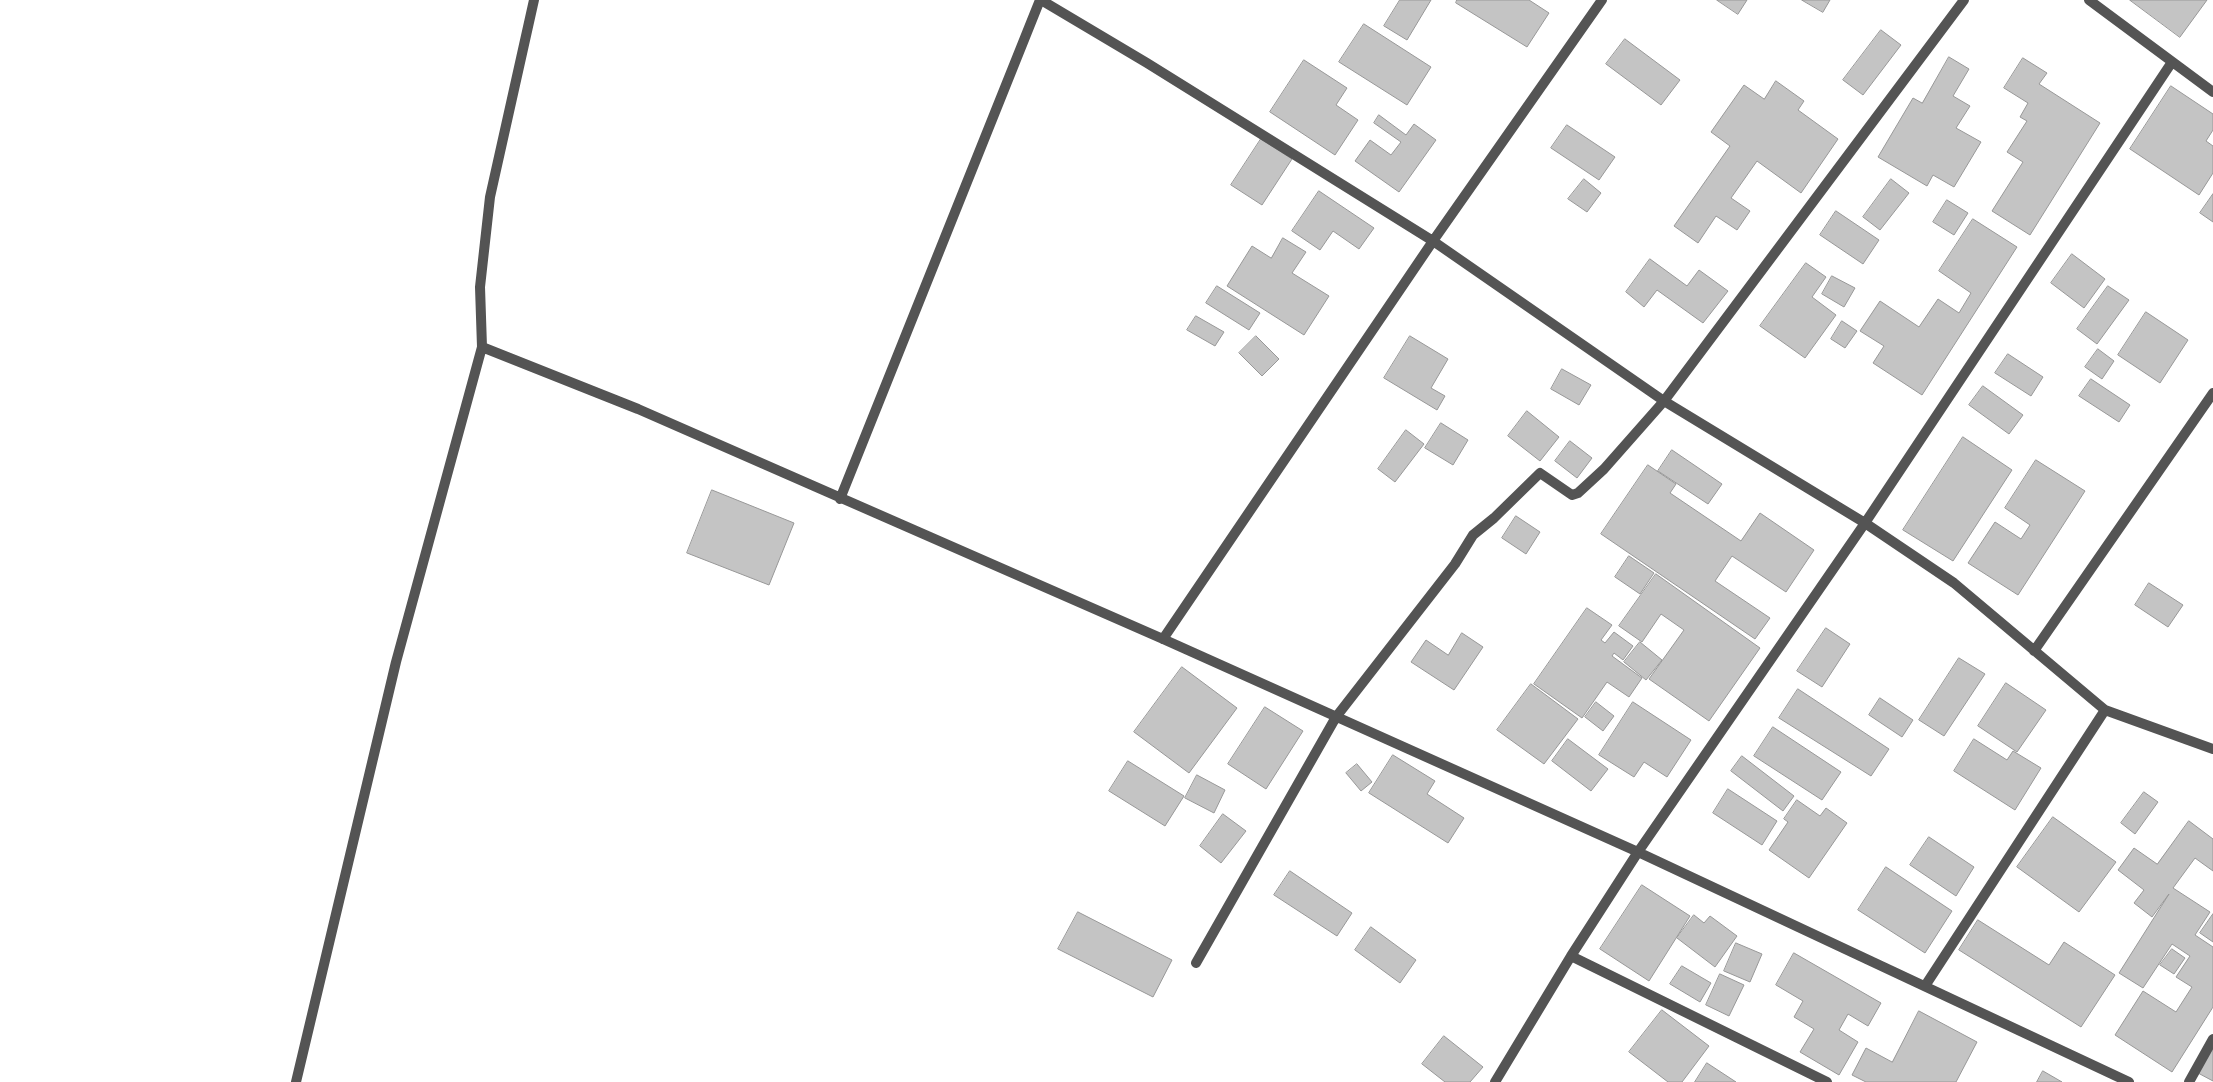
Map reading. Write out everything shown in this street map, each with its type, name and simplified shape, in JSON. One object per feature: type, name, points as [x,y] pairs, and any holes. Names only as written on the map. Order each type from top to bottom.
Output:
[{"type":"street","points":[[296,1082],[396,662],[482,347],[480,287],[490,197],[534,0]]},
{"type":"street","points":[[840,499],[1040,0],[1147,63],[1434,241],[1664,401],[1865,523],[1954,583],[2105,710],[2213,749]]},
{"type":"street","points":[[1164,639],[1434,241],[1602,0]]},
{"type":"street","points":[[1196,963],[1336,717],[1455,564],[1473,535],[1494,518],[1540,473],[1572,495],[1578,493],[1604,469],[1664,401],[1964,0]]},
{"type":"street","points":[[2089,0],[2213,92]]},
{"type":"street","points":[[1495,1082],[1571,956],[1638,852],[1865,523],[2172,62]]},
{"type":"street","points":[[482,347],[638,409],[840,499],[1164,639],[1638,852],[2129,1082]]},
{"type":"street","points":[[2034,651],[2213,393]]},
{"type":"street","points":[[1925,986],[2105,710]]},
{"type":"street","points":[[1571,956],[1827,1082]]},
{"type":"street","points":[[2189,1082],[2213,1039]]},
{"type":"building","points":[[1400,0],[1431,0],[1407,40],[1384,26]]},
{"type":"building","points":[[1457,0],[1529,0],[1549,13],[1527,47],[1456,3]]},
{"type":"building","points":[[1717,0],[1747,0],[1738,14]]},
{"type":"building","points":[[1802,0],[1830,0],[1823,12]]},
{"type":"building","points":[[2130,0],[2207,0],[2180,37]]},
{"type":"building","points":[[1364,24],[1431,67],[1407,105],[1339,62]]},
{"type":"building","points":[[1881,30],[1901,45],[1863,95],[1843,80]]},
{"type":"building","points":[[1625,39],[1680,80],[1661,105],[1606,64]]},
{"type":"building","points":[[1949,57],[1969,69],[1953,96],[1970,106],[1956,128],[1981,142],[1954,187],[1933,175],[1927,186],[1878,157],[1913,98],[1922,103]]},
{"type":"building","points":[[2023,58],[2047,73],[2039,84],[2100,123],[2030,235],[1992,211],[2023,162],[2007,152],[2027,121],[2020,117],[2028,103],[2004,88]]},
{"type":"building","points":[[1304,60],[1347,88],[1336,105],[1358,120],[1335,155],[1270,112]]},
{"type":"building","points":[[1776,81],[1804,101],[1798,110],[1838,139],[1801,193],[1757,161],[1731,198],[1750,211],[1737,230],[1716,216],[1698,243],[1674,226],[1730,146],[1711,132],[1744,85],[1764,99]]},
{"type":"building","points":[[2171,86],[2213,114],[2213,130],[2206,141],[2213,146],[2213,173],[2199,195],[2130,149]]},
{"type":"building","points":[[1379,115],[1406,135],[1414,124],[1436,140],[1399,192],[1355,161],[1370,140],[1391,155],[1401,142],[1374,123]]},
{"type":"building","points":[[1567,125],[1615,157],[1599,180],[1551,148]]},
{"type":"building","points":[[1261,139],[1292,159],[1262,205],[1231,185]]},
{"type":"building","points":[[1584,179],[1601,193],[1587,212],[1568,199]]},
{"type":"building","points":[[1891,179],[1909,193],[1880,230],[1863,217]]},
{"type":"building","points":[[1319,191],[1374,228],[1359,249],[1333,231],[1320,250],[1292,231]]},
{"type":"building","points":[[2213,194],[2213,222],[2200,213]]},
{"type":"building","points":[[1947,200],[1968,213],[1954,235],[1933,222]]},
{"type":"building","points":[[1836,211],[1879,240],[1863,264],[1820,235]]},
{"type":"building","points":[[1973,219],[2017,247],[1922,395],[1873,363],[1884,346],[1860,331],[1880,301],[1919,327],[1938,299],[1959,313],[1971,293],[1939,271]]},
{"type":"building","points":[[1283,238],[1306,252],[1292,273],[1329,296],[1304,335],[1227,286],[1252,246],[1271,258]]},
{"type":"building","points":[[2072,254],[2105,279],[2084,308],[2051,283]]},
{"type":"building","points":[[1650,259],[1687,286],[1699,270],[1728,291],[1703,323],[1657,290],[1644,307],[1626,292]]},
{"type":"building","points":[[1806,263],[1826,277],[1812,297],[1836,315],[1805,358],[1760,326]]},
{"type":"building","points":[[1832,276],[1855,288],[1844,307],[1822,294]]},
{"type":"building","points":[[1217,286],[1260,313],[1249,330],[1206,303]]},
{"type":"building","points":[[2108,286],[2129,300],[2097,344],[2077,329]]},
{"type":"building","points":[[2146,312],[2188,340],[2160,383],[2118,355]]},
{"type":"building","points":[[1196,316],[1224,332],[1215,346],[1187,330]]},
{"type":"building","points":[[1842,321],[1857,331],[1845,348],[1831,339]]},
{"type":"building","points":[[1256,336],[1279,359],[1262,376],[1239,353]]},
{"type":"building","points":[[1410,336],[1448,359],[1431,388],[1445,396],[1437,410],[1384,378]]},
{"type":"building","points":[[2098,349],[2114,361],[2102,379],[2085,367]]},
{"type":"building","points":[[2008,354],[2043,377],[2031,396],[1995,373]]},
{"type":"building","points":[[1562,369],[1591,385],[1579,405],[1551,389]]},
{"type":"building","points":[[2091,379],[2130,405],[2119,422],[2079,396]]},
{"type":"building","points":[[1983,386],[2023,415],[2009,434],[1969,405]]},
{"type":"building","points":[[1527,411],[1559,437],[1540,461],[1508,436]]},
{"type":"building","points":[[1441,423],[1468,440],[1453,465],[1425,448]]},
{"type":"building","points":[[1406,430],[1424,444],[1395,482],[1378,469]]},
{"type":"building","points":[[1963,437],[2012,470],[1953,561],[1903,530]]},
{"type":"building","points":[[1570,441],[1592,458],[1577,478],[1555,461]]},
{"type":"building","points":[[1672,450],[1722,484],[1708,504],[1658,471]]},
{"type":"building","points":[[2036,460],[2085,491],[2018,595],[1968,563],[1995,522],[2021,539],[2030,525],[2005,508]]},
{"type":"building","points":[[1648,465],[1676,484],[1670,493],[1741,541],[1760,513],[1814,550],[1786,592],[1732,556],[1715,581],[1770,618],[1755,639],[1601,534]]},
{"type":"building","points":[[712,490],[794,523],[769,585],[687,553]]},
{"type":"building","points":[[1516,516],[1540,532],[1526,554],[1502,538]]},
{"type":"building","points":[[1629,556],[1654,573],[1640,594],[1615,577]]},
{"type":"building","points":[[1656,574],[1760,648],[1709,721],[1649,679],[1684,630],[1661,614],[1642,642],[1619,626]]},
{"type":"building","points":[[2149,583],[2183,605],[2168,627],[2135,605]]},
{"type":"building","points":[[1587,608],[1612,625],[1601,640],[1605,643],[1614,632],[1633,646],[1623,660],[1614,653],[1612,656],[1642,678],[1629,697],[1607,682],[1582,718],[1534,684]]},
{"type":"building","points":[[1826,628],[1850,644],[1822,687],[1797,671]]},
{"type":"building","points":[[1462,633],[1483,647],[1454,690],[1411,662],[1426,640],[1448,655]]},
{"type":"building","points":[[1640,642],[1662,660],[1646,680],[1624,662]]},
{"type":"building","points":[[1959,658],[1985,674],[1944,736],[1919,720]]},
{"type":"building","points":[[1182,667],[1237,708],[1189,773],[1134,732]]},
{"type":"building","points":[[2006,683],[2046,710],[2017,752],[1978,726]]},
{"type":"building","points":[[1531,684],[1578,719],[1544,764],[1497,730]]},
{"type":"building","points":[[1798,689],[1889,749],[1871,776],[1779,718]]},
{"type":"building","points":[[1880,698],[1913,720],[1902,737],[1869,715]]},
{"type":"building","points":[[1596,702],[1614,716],[1603,731],[1585,717]]},
{"type":"building","points":[[1633,702],[1691,740],[1667,777],[1644,762],[1634,777],[1599,755]]},
{"type":"building","points":[[1265,707],[1303,731],[1266,789],[1228,764]]},
{"type":"building","points":[[1773,727],[1841,772],[1822,800],[1754,756]]},
{"type":"building","points":[[1568,739],[1608,769],[1591,791],[1552,761]]},
{"type":"building","points":[[1974,739],[2007,760],[2013,751],[2041,768],[2015,810],[1954,771]]},
{"type":"building","points":[[1393,755],[1435,781],[1427,794],[1464,818],[1448,843],[1369,793]]},
{"type":"building","points":[[1742,756],[1794,796],[1783,811],[1731,771]]},
{"type":"building","points":[[1128,761],[1184,796],[1165,826],[1109,791]]},
{"type":"building","points":[[1357,764],[1372,782],[1361,791],[1346,773]]},
{"type":"building","points":[[1197,775],[1225,790],[1214,813],[1185,798]]},
{"type":"building","points":[[1728,789],[1777,821],[1762,845],[1713,813]]},
{"type":"building","points":[[2144,792],[2158,802],[2135,834],[2121,823]]},
{"type":"building","points":[[1797,800],[1820,816],[1826,808],[1847,823],[1809,878],[1769,850],[1788,822],[1784,819]]},
{"type":"building","points":[[1223,814],[1246,831],[1221,863],[1200,846]]},
{"type":"building","points":[[2053,817],[2116,862],[2079,912],[2017,867]]},
{"type":"building","points":[[2189,821],[2213,839],[2213,871],[2195,858],[2173,888],[2210,912],[2195,935],[2213,947],[2213,1007],[2172,1072],[2115,1035],[2143,991],[2176,1012],[2192,987],[2176,977],[2190,956],[2172,944],[2143,988],[2119,973],[2169,894],[2152,917],[2134,903],[2144,890],[2118,870],[2134,848],[2157,864]]},
{"type":"building","points":[[1929,837],[1974,867],[1956,896],[1910,865]]},
{"type":"building","points":[[1886,867],[1952,911],[1925,953],[1858,910]]},
{"type":"building","points":[[1290,871],[1352,913],[1337,936],[1274,895]]},
{"type":"building","points":[[1642,885],[1690,916],[1649,981],[1600,949]]},
{"type":"building","points":[[1078,912],[1172,960],[1153,997],[1058,949]]},
{"type":"building","points":[[2213,914],[2213,942],[2200,933]]},
{"type":"building","points":[[1694,915],[1704,923],[1710,916],[1737,936],[1715,967],[1677,938]]},
{"type":"building","points":[[1978,920],[2049,965],[2064,942],[2115,975],[2081,1027],[1959,950]]},
{"type":"building","points":[[1371,927],[1416,960],[1400,983],[1355,950]]},
{"type":"building","points":[[1736,943],[1762,954],[1750,982],[1724,971]]},
{"type":"building","points":[[2172,949],[2185,958],[2174,974],[2160,965]]},
{"type":"building","points":[[1794,953],[1881,1003],[1868,1026],[1848,1014],[1839,1030],[1858,1042],[1839,1075],[1800,1052],[1814,1029],[1794,1017],[1803,1001],[1776,985]]},
{"type":"building","points":[[1682,966],[1711,983],[1700,1002],[1670,984]]},
{"type":"building","points":[[1720,974],[1744,985],[1729,1016],[1706,1005]]},
{"type":"building","points":[[1662,1010],[1709,1046],[1682,1082],[1668,1082],[1629,1052]]},
{"type":"building","points":[[1919,1011],[1977,1042],[1956,1082],[1866,1082],[1852,1075],[1866,1048],[1892,1062]]},
{"type":"building","points":[[1444,1036],[1483,1067],[1470,1082],[1445,1082],[1422,1064]]},
{"type":"building","points":[[2213,1045],[2213,1081],[2198,1073]]},
{"type":"building","points":[[1707,1063],[1736,1082],[1695,1082]]},
{"type":"building","points":[[2043,1071],[2062,1082],[2037,1082]]}]
